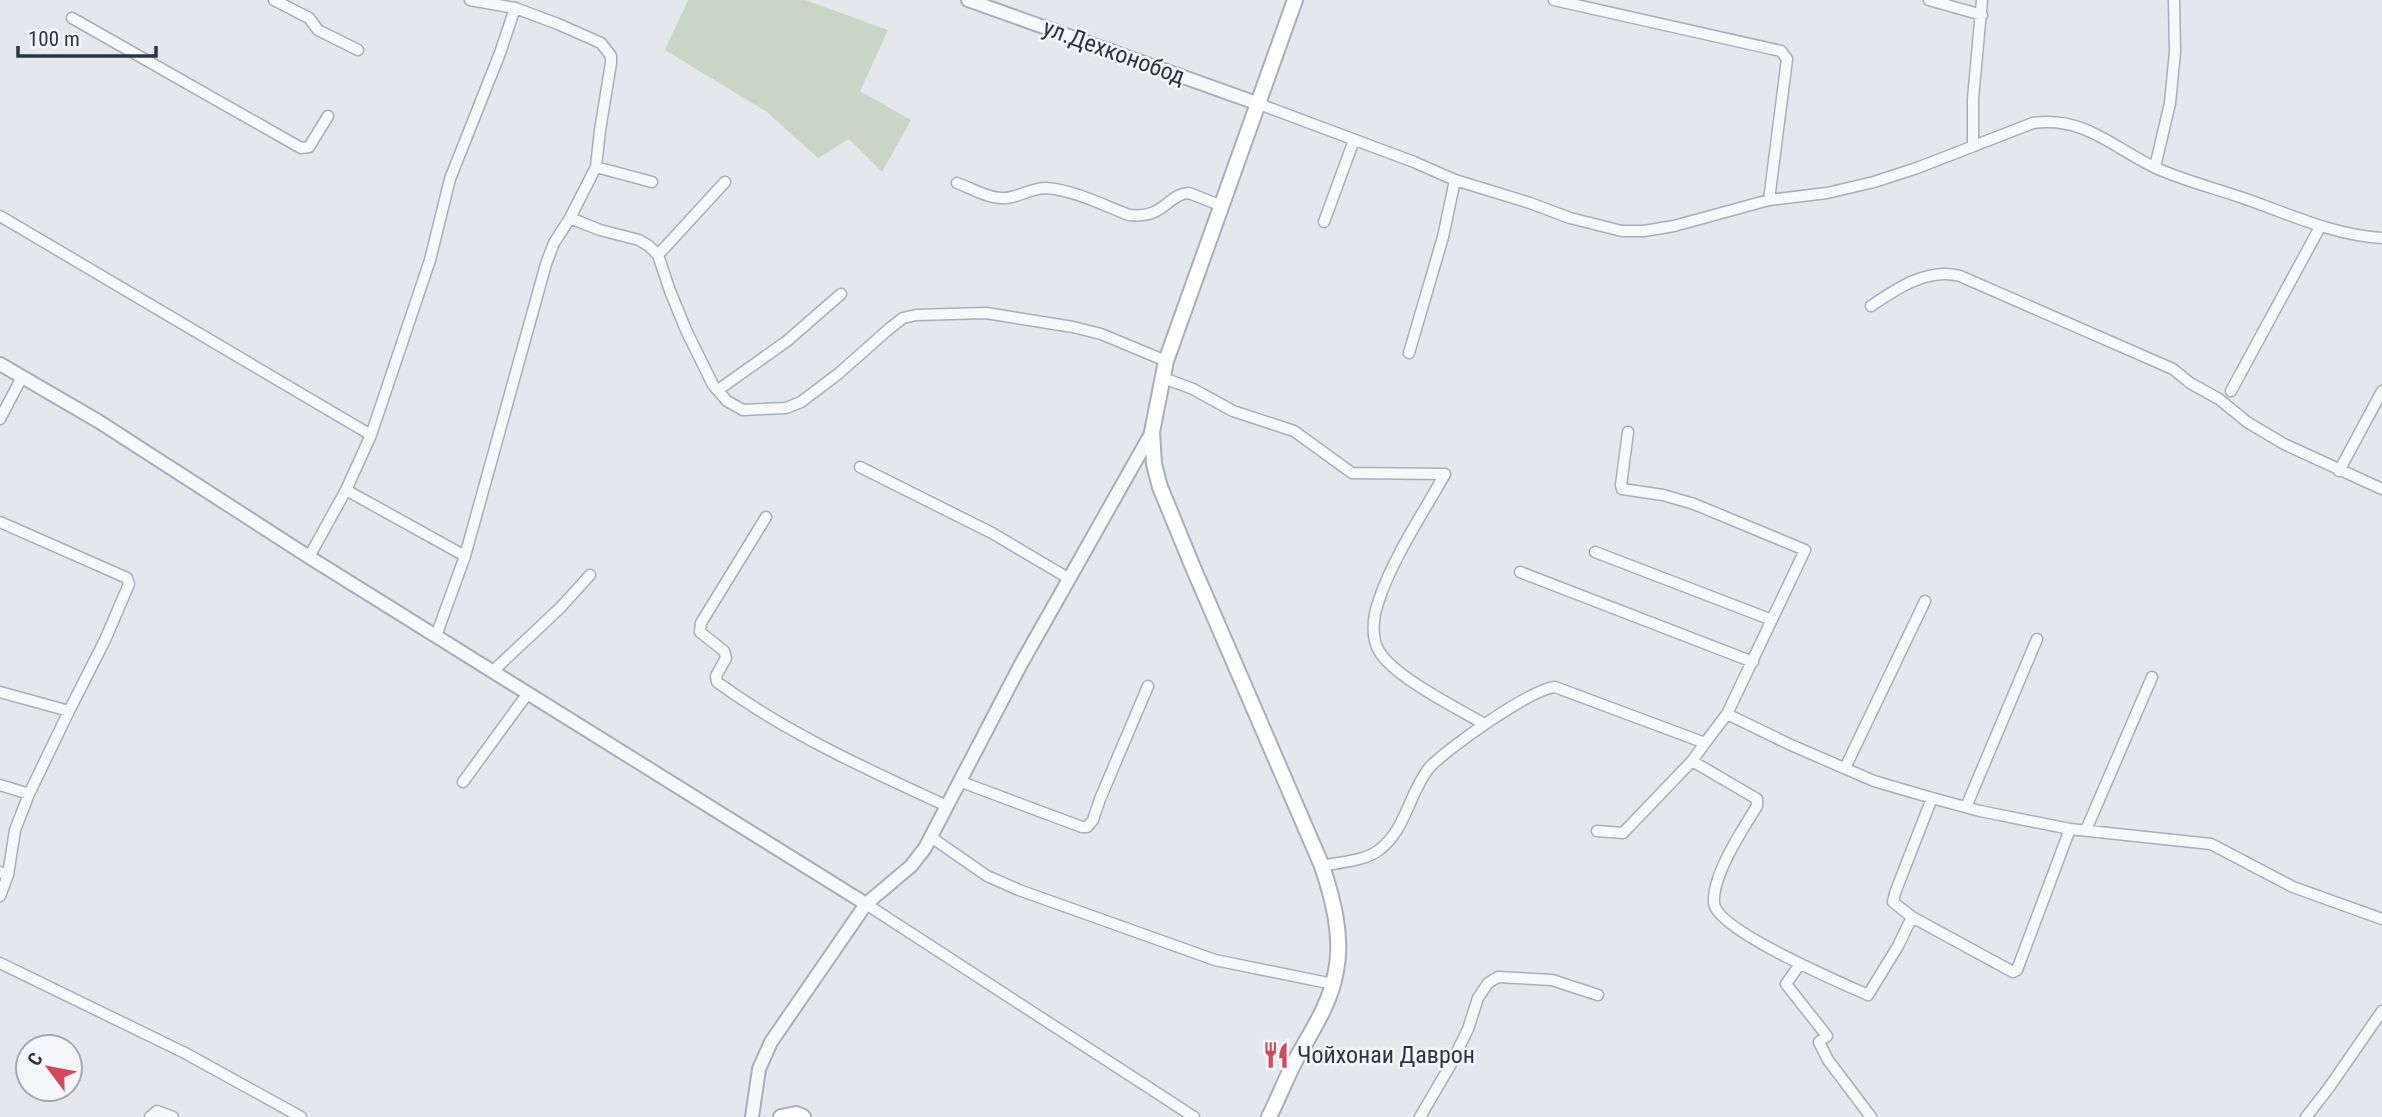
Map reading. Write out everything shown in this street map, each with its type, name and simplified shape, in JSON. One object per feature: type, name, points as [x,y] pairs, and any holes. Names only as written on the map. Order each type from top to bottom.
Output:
[{"type":"main road","points":[[1269,1117],[1318,1021],[1333,984],[1339,942],[1329,887],[1322,866],[1160,487],[1154,464],[1152,432],[1166,361],[1295,0]]},
{"type":"main road","points":[[781,1117],[796,1114],[803,1117]]},
{"type":"street","points":[[274,0],[309,18],[318,30],[358,50]]},
{"type":"street","points":[[436,636],[465,556],[554,243],[596,167],[611,56],[601,43],[558,24],[515,8],[470,0]]},
{"type":"street","name":"ул.Дехконобод","points":[[968,0],[1259,104]]},
{"type":"street","points":[[1554,0],[1781,51],[1787,60],[1769,200]]},
{"type":"street","points":[[1929,0],[1982,15]]},
{"type":"street","points":[[1973,146],[1973,99],[1982,0]]},
{"type":"street","points":[[2155,167],[2170,103],[2175,52],[2174,0]]},
{"type":"street","points":[[309,557],[346,490],[371,435],[430,260],[450,178],[515,8]]},
{"type":"street","points":[[72,18],[300,148],[309,148],[328,116]]},
{"type":"street","points":[[1259,104],[1455,180],[1570,218],[1622,231],[1644,231],[1674,226],[1769,200],[1827,193],[1874,182],[2033,123],[2060,122],[2074,124],[2101,136],[2155,167],[2201,186],[2240,197],[2320,227],[2382,238]]},
{"type":"street","points":[[1324,222],[1354,140]]},
{"type":"street","points":[[596,167],[652,182]]},
{"type":"street","points":[[1409,353],[1443,237],[1455,180]]},
{"type":"street","points":[[659,256],[725,181]]},
{"type":"street","points":[[957,183],[993,197],[1003,198],[1049,188],[1138,216],[1156,212],[1183,193],[1222,206]]},
{"type":"street","points":[[0,216],[259,366],[371,435]]},
{"type":"street","points":[[570,218],[600,230],[639,240],[659,256],[686,330],[718,390],[727,401],[743,410],[792,407],[838,374],[903,318],[916,315],[986,313],[1073,327],[1101,334],[1166,361]]},
{"type":"street","points":[[2231,391],[2320,227]]},
{"type":"street","points":[[1871,306],[1916,279],[1951,274],[1960,276],[2173,369],[2190,383],[2219,399],[2247,422],[2284,444],[2382,489]]},
{"type":"street","points":[[718,390],[787,341],[841,294]]},
{"type":"street","points":[[0,364],[110,428],[309,557],[866,904],[1194,1117]]},
{"type":"street","points":[[0,419],[22,377]]},
{"type":"street","points":[[1161,377],[1193,389],[1233,411],[1294,431],[1352,473],[1445,474],[1377,604],[1375,641],[1384,657],[1401,673],[1485,724]]},
{"type":"street","points":[[2339,471],[2382,391]]},
{"type":"street","points":[[752,1117],[759,1069],[771,1042],[866,904],[911,866],[931,837],[958,781],[1068,578],[1152,432]]},
{"type":"street","points":[[1597,831],[1623,833],[1692,761],[1727,714],[1805,550],[1694,504],[1663,495],[1622,489],[1628,432]]},
{"type":"street","points":[[860,467],[992,533],[1068,578]]},
{"type":"street","points":[[346,490],[465,556]]},
{"type":"street","points":[[766,517],[701,623],[700,632],[724,651],[726,658],[716,676],[717,682],[751,706],[822,745],[876,774],[947,806]]},
{"type":"street","points":[[0,522],[129,581],[111,627],[29,794],[15,830],[0,896]]},
{"type":"street","points":[[1595,552],[1772,620]]},
{"type":"street","points":[[1520,572],[1753,662]]},
{"type":"street","points":[[494,671],[560,608],[590,575]]},
{"type":"street","points":[[1845,768],[1925,601]]},
{"type":"street","points":[[1966,807],[2037,639]]},
{"type":"street","points":[[2086,830],[2152,677]]},
{"type":"street","points":[[958,781],[1087,827],[1093,820],[1148,686]]},
{"type":"street","points":[[1322,866],[1370,855],[1379,850],[1402,822],[1430,768],[1485,724],[1547,688],[1555,687],[1705,743]]},
{"type":"street","points":[[0,692],[69,712]]},
{"type":"street","points":[[463,782],[528,693]]},
{"type":"street","points":[[1727,714],[1874,781],[1932,798],[2070,829],[2211,844],[2293,887],[2382,919]]},
{"type":"street","points":[[1692,761],[1754,797],[1758,802],[1724,863],[1714,903],[1718,912],[1756,940],[1800,964],[1868,995],[1912,917]]},
{"type":"street","points":[[0,786],[29,794]]},
{"type":"street","points":[[1932,798],[1893,902],[1912,917],[2012,972],[2017,970],[2070,829]]},
{"type":"street","points":[[931,837],[987,876],[1031,895],[1227,963],[1333,984]]},
{"type":"street","points":[[0,963],[185,1053],[301,1117]]},
{"type":"street","points":[[1800,964],[1786,984],[1826,1036],[1819,1042],[1871,1117]]},
{"type":"street","points":[[1420,1117],[1451,1064],[1468,1029],[1478,998],[1488,983],[1497,977],[1552,979],[1598,995]]},
{"type":"street","points":[[2306,1117],[2382,1011]]},
{"type":"street","points":[[150,1117],[157,1111],[173,1117]]},
{"type":"green space","points":[[688,0],[805,0],[888,30],[860,91],[911,120],[882,172],[849,139],[818,158],[767,112],[665,50]]},
{"type":"place","name":"Чойхонаи Даврон","points":[[1276,1055]]}]
